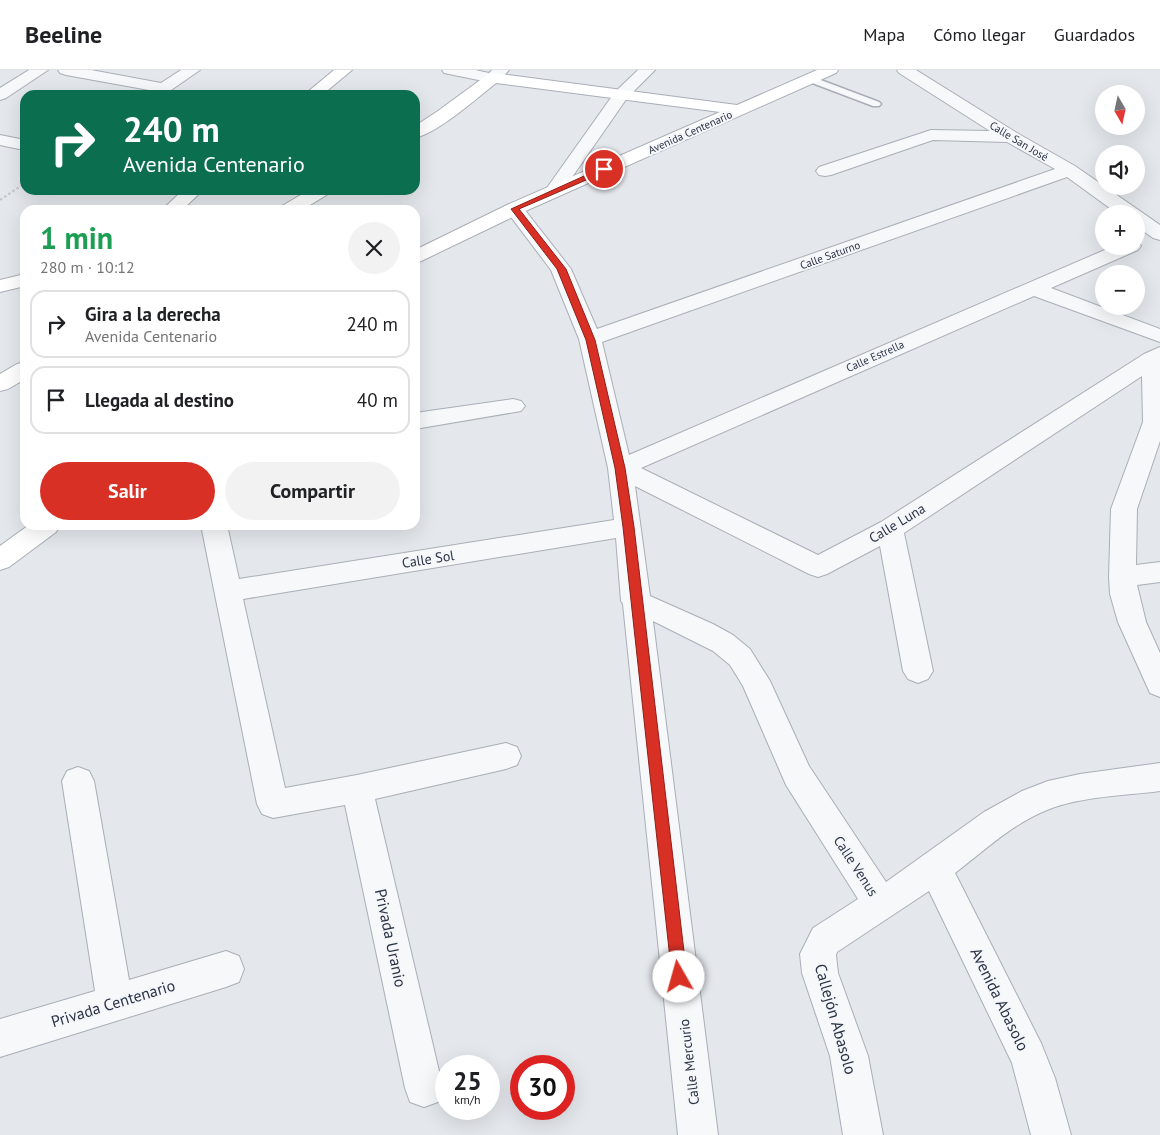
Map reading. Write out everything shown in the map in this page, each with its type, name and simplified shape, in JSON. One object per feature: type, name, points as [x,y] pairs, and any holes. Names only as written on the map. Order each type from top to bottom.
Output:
[{"type":"main road","points":[[318,90],[344,70]]},
{"type":"main road","name":"Avenida Centenario","points":[[420,256],[514,209],[830,70]]},
{"type":"main road","points":[[420,130],[444,115],[497,74],[622,95],[740,110]]},
{"type":"main road","points":[[177,205],[188,195]]},
{"type":"main road","points":[[297,205],[314,195]]},
{"type":"main road","points":[[0,286],[20,281]]},
{"type":"main road","points":[[0,384],[20,372]]},
{"type":"main road","points":[[0,560],[40,530]]},
{"type":"street","points":[[0,95],[40,70]]},
{"type":"street","points":[[66,70],[150,90]]},
{"type":"street","points":[[161,90],[192,70]]},
{"type":"street","points":[[450,70],[497,74]]},
{"type":"street","points":[[553,192],[622,95],[647,70]]},
{"type":"street","name":"Calle San José","points":[[905,70],[1011,137],[1069,170],[1118,205]]},
{"type":"street","points":[[825,171],[931,135],[1011,137]]},
{"type":"street","points":[[0,140],[19,144]]},
{"type":"street","name":"Calle Saturno","points":[[590,340],[1069,170]]},
{"type":"street","name":"Calle Mercurio","points":[[514,209],[561,269],[590,340],[620,468],[698,1135]]},
{"type":"street","points":[[1145,223],[1160,234]]},
{"type":"street","points":[[1145,240],[1160,234]]},
{"type":"street","name":"Calle Estrella","points":[[620,468],[1110,255]]},
{"type":"street","points":[[1031,288],[1158,350],[1155,422],[1124,509],[1122,577],[1124,594],[1132,622],[1160,685]]},
{"type":"street","name":"Calle Luna","points":[[620,468],[818,567],[890,529],[1158,350]]},
{"type":"street","points":[[420,420],[513,406]]},
{"type":"street","name":"Calle Sol","points":[[228,591],[628,527]]},
{"type":"street","points":[[890,529],[918,671]]},
{"type":"street","points":[[215,530],[273,804],[358,789],[506,756]]},
{"type":"street","points":[[1122,577],[1160,572]]},
{"type":"street","name":"Calle Venus","points":[[636,601],[703,632],[722,643],[740,657],[755,681],[797,775],[881,904],[1006,817],[1034,800],[1063,791],[1160,778]]},
{"type":"street","points":[[78,781],[115,1002]]},
{"type":"street","name":"Privada Uranio","points":[[358,789],[424,1088]]},
{"type":"street","name":"Avenida Abasolo","points":[[935,868],[1028,1056],[1043,1100],[1051,1135]]},
{"type":"street","name":"Callejón Abasolo","points":[[863,1135],[849,1056],[820,973],[818,954],[825,940],[881,904]]},
{"type":"street","name":"Privada Centenario","points":[[0,1038],[226,969]]},
{"type":"lane","points":[[810,79],[876,104]]},
{"type":"path","points":[[0,200],[20,186]]},
{"type":"route","points":[[604,169],[514,209],[561,269],[590,340],[620,468],[679,977]]}]
